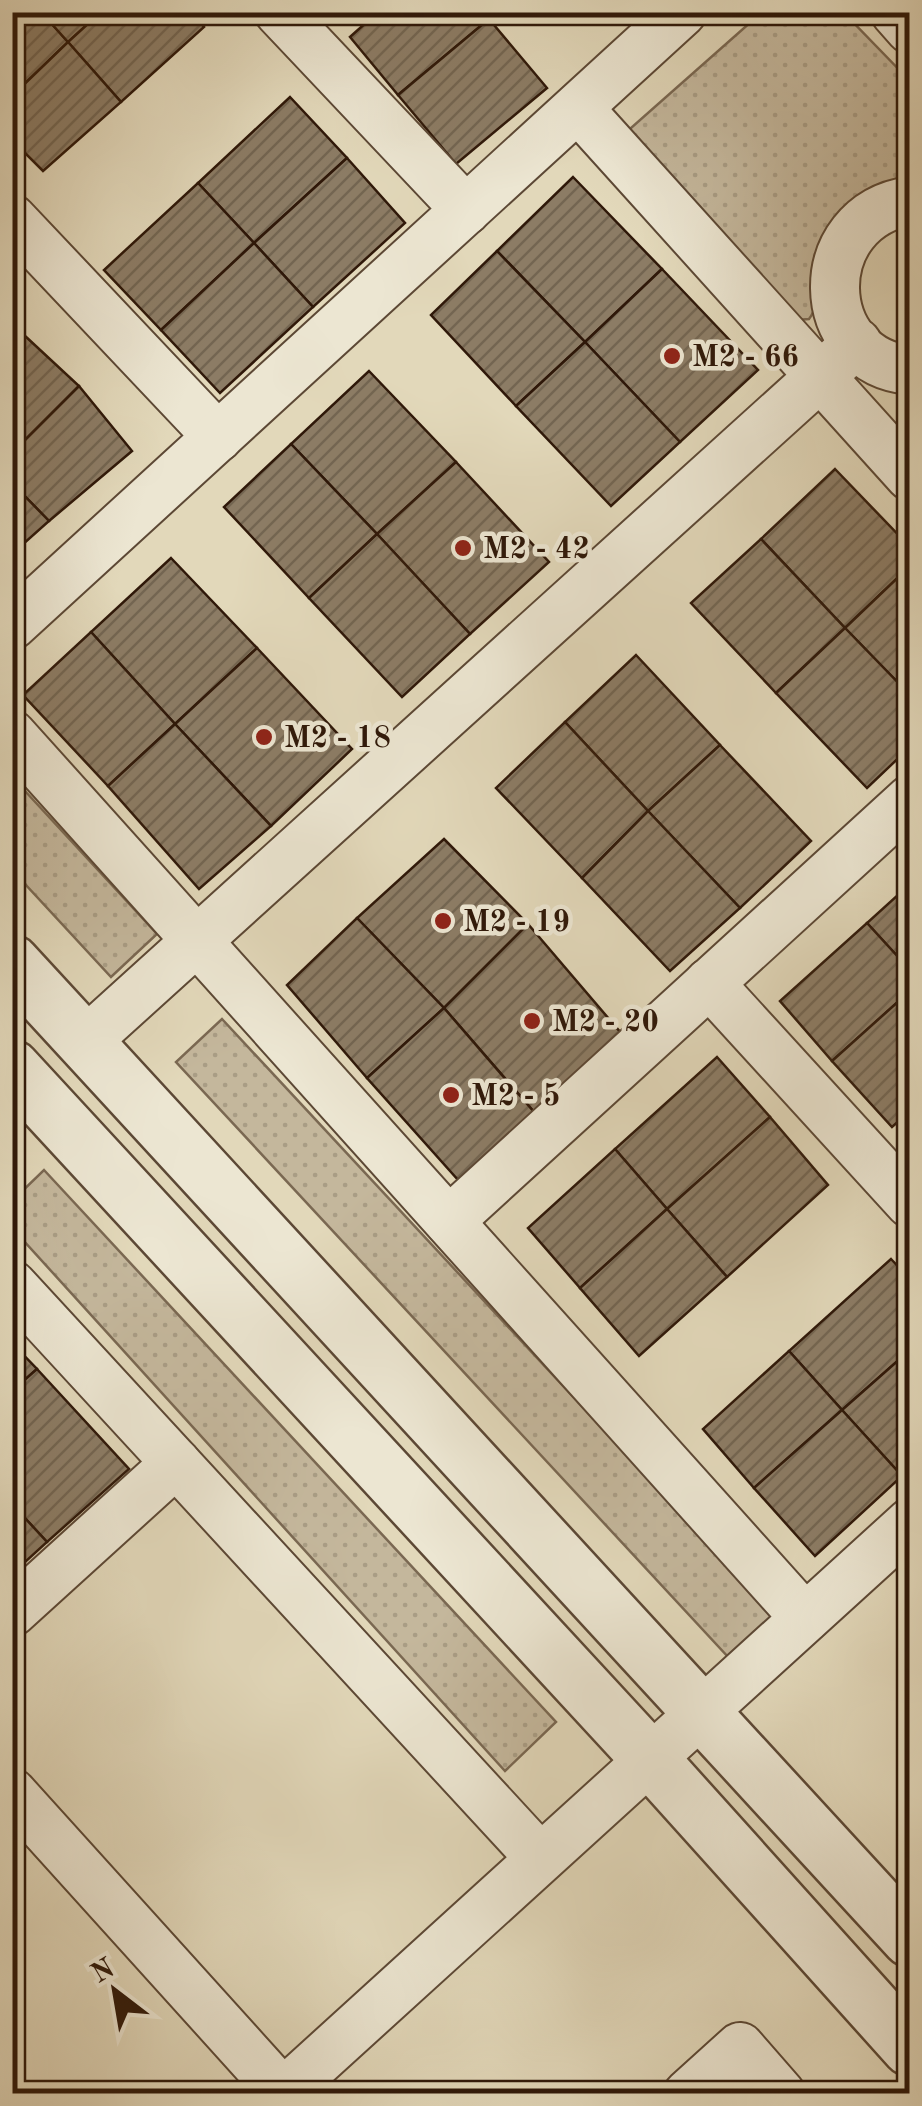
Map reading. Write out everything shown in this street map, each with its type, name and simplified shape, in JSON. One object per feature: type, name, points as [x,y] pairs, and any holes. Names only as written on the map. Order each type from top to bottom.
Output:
[{"type":"street","points":[[12,625],[682,12]]},
{"type":"street","points":[[895,12],[910,29]]},
{"type":"street","points":[[292,17],[466,210]]},
{"type":"street","points":[[578,108],[910,476]]},
{"type":"street","points":[[910,201],[878,211],[855,229],[840,254],[834,282],[837,311],[851,337],[871,357],[910,370]]},
{"type":"street","points":[[12,220],[218,437]]},
{"type":"street","points":[[85,1042],[857,343]]},
{"type":"street","points":[[12,735],[805,1618]]},
{"type":"street","points":[[449,1221],[910,800]]},
{"type":"street","points":[[12,963],[910,1938]]},
{"type":"street","points":[[709,983],[910,1204]]},
{"type":"street","points":[[20,1092],[650,1759],[910,2048]]},
{"type":"street","points":[[12,1286],[540,1858]]},
{"type":"street","points":[[12,1612],[176,1463]]},
{"type":"street","points":[[12,1793],[282,2093],[910,1523]]},
{"type":"street","points":[[688,2094],[740,2046],[781,2094]]},
{"type":"shaded area","points":[[761,13],[844,13],[909,80],[909,178],[864,198],[826,236],[815,265],[816,300],[809,319],[796,320],[623,135]]},
{"type":"shaded area","points":[[13,778],[157,934],[111,977],[13,871]]},
{"type":"shaded area","points":[[222,1019],[777,1616],[730,1659],[176,1062]]},
{"type":"shaded area","points":[[44,1170],[556,1722],[505,1771],[13,1229],[13,1200]]},
{"type":"building","points":[[12,12],[41,12],[68,42],[12,96]]},
{"type":"building","points":[[41,12],[101,12],[68,42]]},
{"type":"building","points":[[101,12],[190,12],[204,27],[121,102],[68,42]]},
{"type":"building","points":[[378,12],[483,12],[489,19],[398,95],[350,37]]},
{"type":"building","points":[[489,19],[547,88],[456,164],[398,95]]},
{"type":"building","points":[[68,42],[121,102],[43,171],[12,140],[12,96]]},
{"type":"building","points":[[290,97],[347,158],[254,243],[198,183]]},
{"type":"building","points":[[347,158],[405,223],[313,307],[254,243]]},
{"type":"building","points":[[573,177],[662,269],[585,342],[497,251]]},
{"type":"building","points":[[198,183],[254,243],[161,330],[104,270]]},
{"type":"building","points":[[254,243],[313,307],[220,393],[161,330]]},
{"type":"building","points":[[497,251],[585,342],[516,406],[431,315]]},
{"type":"building","name":"M2 - 66","points":[[662,269],[758,370],[680,442],[585,342]]},
{"type":"building","points":[[24,335],[79,386],[12,453],[12,347]]},
{"type":"building","points":[[585,342],[680,442],[611,506],[516,406]]},
{"type":"building","points":[[369,371],[456,462],[377,534],[291,444]]},
{"type":"building","points":[[79,386],[132,451],[49,521],[12,483],[12,453]]},
{"type":"building","points":[[291,444],[377,534],[309,598],[224,507]]},
{"type":"building","name":"M2 - 42","points":[[456,462],[549,562],[470,634],[377,534]]},
{"type":"building","points":[[835,469],[910,547],[910,566],[845,628],[761,539]]},
{"type":"building","points":[[12,483],[49,521],[12,554]]},
{"type":"building","points":[[377,534],[470,634],[402,697],[309,598]]},
{"type":"building","points":[[761,539],[845,628],[776,693],[691,603]]},
{"type":"building","points":[[171,558],[257,648],[175,724],[91,632]]},
{"type":"building","points":[[910,566],[910,695],[845,628]]},
{"type":"building","points":[[845,628],[910,695],[910,747],[867,788],[776,693]]},
{"type":"building","points":[[91,632],[175,724],[108,786],[23,695]]},
{"type":"building","name":"M2 - 18","points":[[257,648],[352,749],[271,826],[175,724]]},
{"type":"building","points":[[636,655],[720,745],[648,811],[565,722]]},
{"type":"building","points":[[565,722],[648,811],[582,878],[496,788]]},
{"type":"building","points":[[175,724],[271,826],[199,889],[108,786]]},
{"type":"building","points":[[720,745],[811,841],[740,908],[648,811]]},
{"type":"building","points":[[648,811],[740,908],[670,971],[582,878]]},
{"type":"building","name":"M2 - 19","points":[[444,839],[528,924],[444,1008],[357,918]]},
{"type":"building","points":[[910,884],[910,970],[867,923]]},
{"type":"building","points":[[357,918],[444,1008],[367,1078],[287,985]]},
{"type":"building","points":[[867,923],[910,970],[910,991],[832,1061],[780,1001]]},
{"type":"building","name":"M2 - 20","points":[[528,924],[621,1033],[534,1112],[444,1008]]},
{"type":"building","points":[[910,991],[910,1111],[892,1127],[832,1061]]},
{"type":"building","name":"M2 - 5","points":[[444,1008],[534,1112],[459,1181],[367,1078]]},
{"type":"building","points":[[717,1057],[770,1117],[667,1209],[615,1149]]},
{"type":"building","points":[[770,1117],[828,1185],[727,1277],[667,1209]]},
{"type":"building","points":[[615,1149],[667,1209],[580,1288],[528,1228]]},
{"type":"building","points":[[667,1209],[727,1277],[639,1356],[580,1288]]},
{"type":"building","points":[[891,1259],[910,1279],[910,1350],[842,1410],[789,1351]]},
{"type":"building","points":[[12,1343],[37,1369],[12,1391]]},
{"type":"building","points":[[910,1350],[910,1469],[902,1476],[842,1410]]},
{"type":"building","points":[[789,1351],[842,1410],[754,1488],[703,1429]]},
{"type":"building","points":[[37,1369],[129,1469],[47,1542],[12,1504],[12,1391]]},
{"type":"building","points":[[842,1410],[902,1476],[815,1556],[754,1488]]},
{"type":"building","points":[[12,1504],[47,1542],[12,1574]]},
{"type":"place","name":"M2 - 66","points":[[672,356]]},
{"type":"place","name":"M2 - 42","points":[[463,548]]},
{"type":"place","name":"M2 - 18","points":[[264,737]]},
{"type":"place","name":"M2 - 19","points":[[443,921]]},
{"type":"place","name":"M2 - 20","points":[[532,1021]]},
{"type":"place","name":"M2 - 5","points":[[451,1095]]}]
